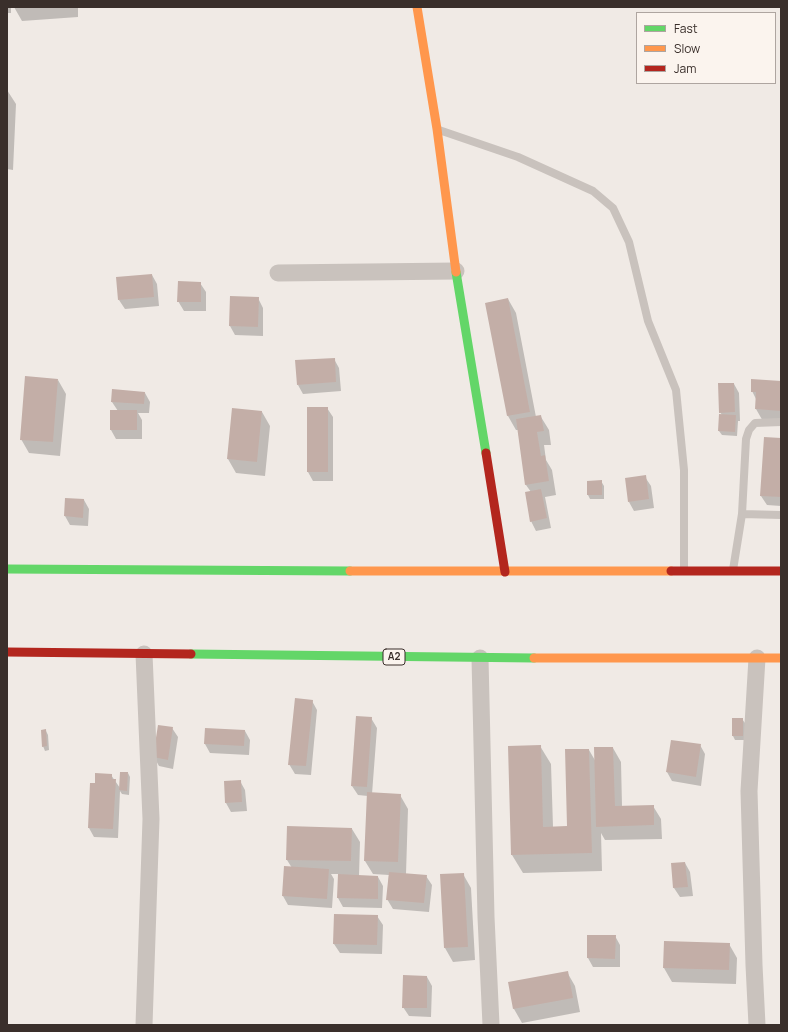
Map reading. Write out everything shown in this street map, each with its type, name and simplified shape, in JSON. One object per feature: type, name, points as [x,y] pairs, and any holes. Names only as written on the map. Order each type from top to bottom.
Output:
[{"type":"main road","points":[[417,7],[437,129],[456,271],[505,572]]},
{"type":"main road","points":[[7,569],[505,572],[781,571]]},
{"type":"main road","name":"A2","points":[[7,652],[480,658],[781,658]]},
{"type":"street","points":[[278,273],[456,271]]},
{"type":"street","points":[[144,654],[151,819],[144,1025]]},
{"type":"street","points":[[480,658],[486,917],[491,1025]]},
{"type":"street","points":[[757,658],[749,791],[757,1025]]},
{"type":"lane","points":[[437,129],[518,157],[593,191],[613,208],[630,242],[648,321],[676,390],[684,470],[684,571]]},
{"type":"lane","points":[[733,571],[742,514],[746,439],[749,430],[755,423],[781,422]]},
{"type":"lane","points":[[742,514],[781,515]]},
{"type":"building","points":[[152,274],[154,297],[118,300],[116,277]]},
{"type":"building","points":[[178,281],[201,282],[201,302],[177,302]]},
{"type":"building","points":[[230,296],[259,297],[258,327],[229,326]]},
{"type":"building","points":[[508,298],[530,412],[507,416],[485,303]]},
{"type":"building","points":[[335,358],[336,382],[297,385],[295,360]]},
{"type":"building","points":[[25,376],[58,379],[53,442],[20,440]]},
{"type":"building","points":[[751,379],[781,381],[781,411],[755,409],[756,392],[751,392]]},
{"type":"building","points":[[718,383],[734,383],[735,412],[719,413]]},
{"type":"building","points":[[112,389],[145,392],[144,404],[111,402]]},
{"type":"building","points":[[307,407],[328,407],[328,472],[307,472]]},
{"type":"building","points":[[232,408],[262,411],[257,462],[227,459]]},
{"type":"building","points":[[110,410],[137,410],[137,430],[110,430]]},
{"type":"building","points":[[719,414],[736,415],[735,432],[718,431]]},
{"type":"building","points":[[541,415],[544,431],[537,432],[541,456],[545,455],[549,481],[525,485],[516,419]]},
{"type":"building","points":[[764,437],[781,438],[781,497],[760,496]]},
{"type":"building","points":[[646,475],[649,499],[628,502],[625,478]]},
{"type":"building","points":[[602,480],[602,495],[587,495],[587,481]]},
{"type":"building","points":[[541,489],[547,518],[530,522],[525,492]]},
{"type":"building","points":[[65,498],[84,499],[83,518],[64,516]]},
{"type":"building","points":[[295,698],[313,700],[306,766],[288,765]]},
{"type":"building","points":[[356,716],[372,717],[367,787],[351,786]]},
{"type":"building","points":[[732,718],[743,718],[743,736],[732,736]]},
{"type":"building","points":[[158,725],[173,727],[168,760],[153,757]]},
{"type":"building","points":[[205,728],[245,730],[244,746],[204,744]]},
{"type":"building","points":[[46,729],[47,746],[42,747],[41,730]]},
{"type":"building","points":[[671,740],[701,744],[696,777],[666,772]]},
{"type":"building","points":[[541,745],[543,827],[567,826],[565,749],[589,749],[592,853],[511,855],[508,746]]},
{"type":"building","points":[[594,747],[613,747],[615,806],[654,805],[654,825],[596,827]]},
{"type":"building","points":[[120,772],[128,772],[127,791],[119,790]]},
{"type":"building","points":[[95,773],[112,774],[112,779],[116,779],[113,829],[88,828],[90,783],[95,783]]},
{"type":"building","points":[[241,780],[242,802],[225,803],[224,781]]},
{"type":"building","points":[[367,792],[401,794],[398,862],[364,861]]},
{"type":"building","points":[[287,826],[352,828],[351,861],[286,860]]},
{"type":"building","points":[[685,862],[688,887],[673,888],[671,863]]},
{"type":"building","points":[[284,866],[329,869],[327,899],[282,896]]},
{"type":"building","points":[[389,872],[427,875],[424,903],[386,900]]},
{"type":"building","points":[[464,873],[468,947],[444,948],[440,874]]},
{"type":"building","points":[[338,874],[378,876],[378,899],[337,898]]},
{"type":"building","points":[[334,914],[378,915],[377,945],[333,944]]},
{"type":"building","points":[[587,935],[616,935],[615,959],[587,958]]},
{"type":"building","points":[[664,941],[730,943],[729,970],[663,968]]},
{"type":"building","points":[[568,971],[573,998],[513,1009],[508,982]]},
{"type":"building","points":[[403,975],[427,976],[427,1008],[402,1008]]},
{"type":"traffic: fast","points":[[456,272],[486,453]]},
{"type":"traffic: fast","points":[[7,569],[350,571]]},
{"type":"traffic: fast","points":[[191,654],[534,658]]},
{"type":"traffic: slow","points":[[417,7],[437,129],[456,272]]},
{"type":"traffic: slow","points":[[350,571],[671,571]]},
{"type":"traffic: slow","points":[[534,658],[781,658]]},
{"type":"traffic: jam","points":[[486,453],[505,572]]},
{"type":"traffic: jam","points":[[671,571],[781,571]]},
{"type":"traffic: jam","points":[[7,652],[191,654]]}]
